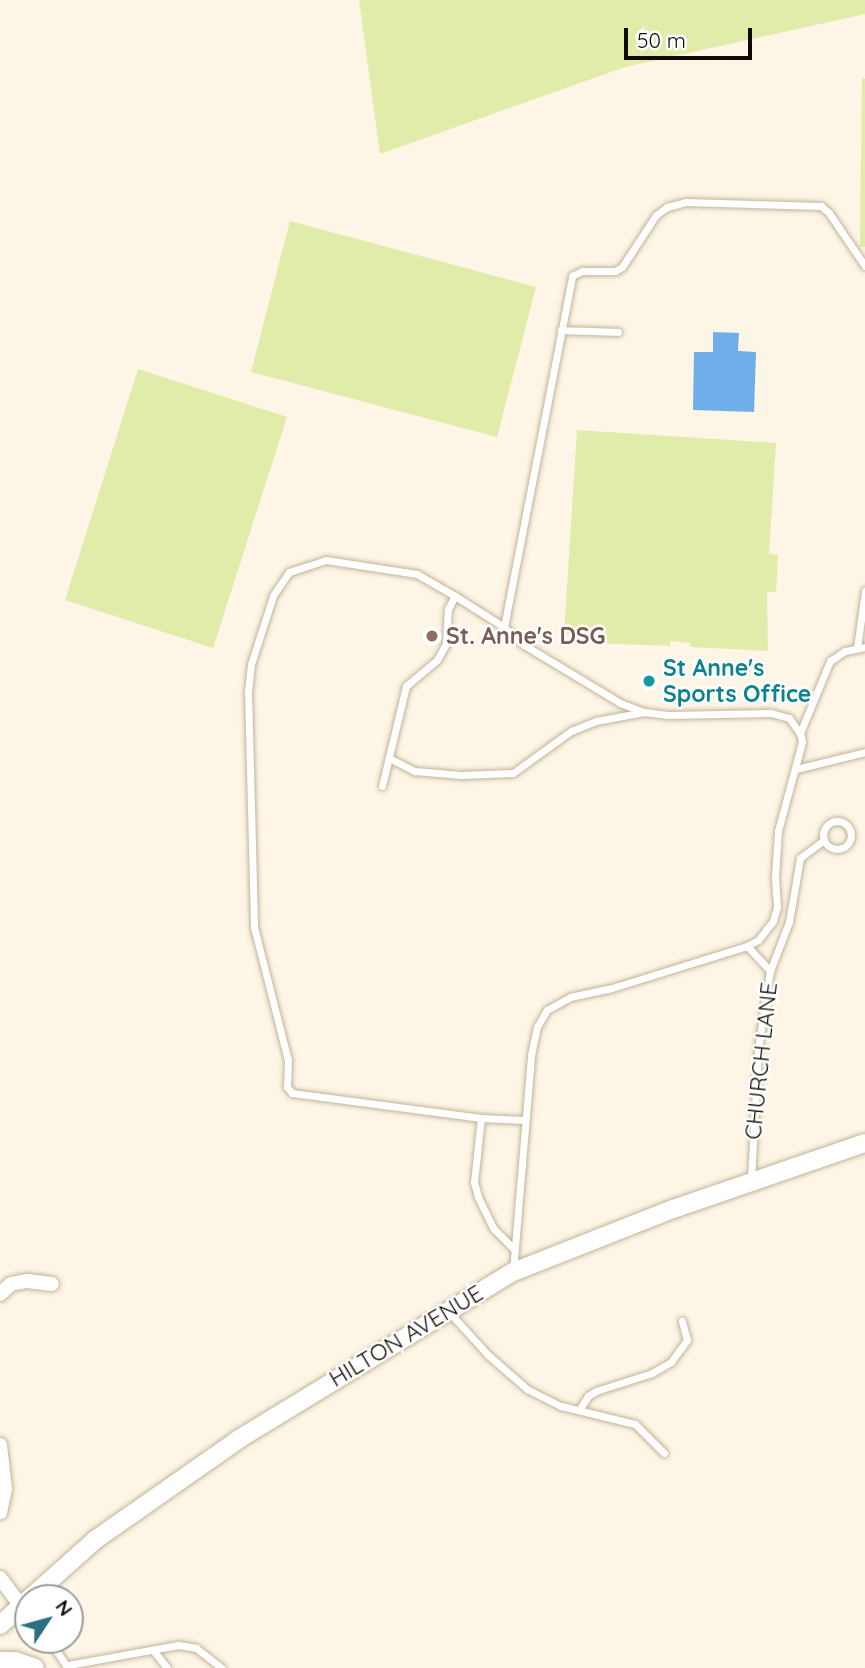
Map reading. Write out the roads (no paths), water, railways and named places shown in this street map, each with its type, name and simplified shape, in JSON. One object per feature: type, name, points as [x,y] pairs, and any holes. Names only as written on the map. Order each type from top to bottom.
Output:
[{"type":"street","name":"HILTON AVENUE","points":[[50,1584],[95,1540],[239,1439],[513,1272],[673,1209],[751,1185],[865,1143]]},
{"type":"street","points":[[0,1294],[11,1284],[27,1281],[52,1284]]},
{"type":"street","points":[[0,1445],[5,1489],[0,1512]]},
{"type":"street","points":[[0,1577],[14,1596]]},
{"type":"street","points":[[0,1661],[15,1661],[35,1668]]},
{"type":"lane","points":[[504,627],[572,276],[582,271],[615,271],[622,267],[656,215],[667,207],[686,202],[821,206],[829,213],[865,266]]},
{"type":"lane","points":[[561,330],[618,332]]},
{"type":"lane","points":[[513,1272],[524,1120],[537,1027],[548,1010],[570,997],[612,988],[747,946],[758,940],[773,921],[777,907],[775,878],[778,831],[796,769],[802,742],[800,733],[789,718],[780,714],[668,715],[644,712],[620,704],[524,645],[504,627],[456,596],[417,574],[326,560],[289,572],[273,596],[251,664],[248,692],[254,927],[288,1060],[287,1087],[292,1093],[481,1118],[524,1120]]},
{"type":"lane","points":[[800,733],[830,661],[845,651],[861,648],[865,591]]},
{"type":"lane","points":[[382,786],[391,759],[406,685],[437,660],[446,644],[448,609],[456,596]]},
{"type":"lane","points":[[391,759],[415,771],[461,775],[513,773],[571,731],[596,721],[644,712]]},
{"type":"lane","points":[[796,769],[865,752]]},
{"type":"lane","points":[[833,821],[843,822],[850,829],[850,841],[842,848],[832,848],[824,840],[823,830],[833,821]]},
{"type":"lane","name":"CHURCH LANE","points":[[751,1185],[758,1049],[770,971],[789,922],[800,858],[824,840]]},
{"type":"lane","points":[[747,946],[770,971]]},
{"type":"lane","points":[[481,1118],[474,1182],[493,1228],[514,1249]]},
{"type":"lane","points":[[448,1310],[488,1355],[527,1389],[561,1406],[635,1424],[664,1452]]},
{"type":"lane","points":[[579,1410],[588,1396],[596,1391],[652,1373],[679,1354],[687,1340],[682,1321]]},
{"type":"lane","points":[[68,1667],[178,1645],[196,1648],[222,1668]]},
{"type":"lane","points":[[153,1650],[167,1668]]},
{"type":"water","points":[[713,332],[739,333],[738,351],[756,352],[754,412],[693,410],[694,352],[713,352]]},
{"type":"place","name":"St. Anne's DSG","points":[[432,636]]},
{"type":"place","name":"St Anne's Sports Office","points":[[649,681]]}]
